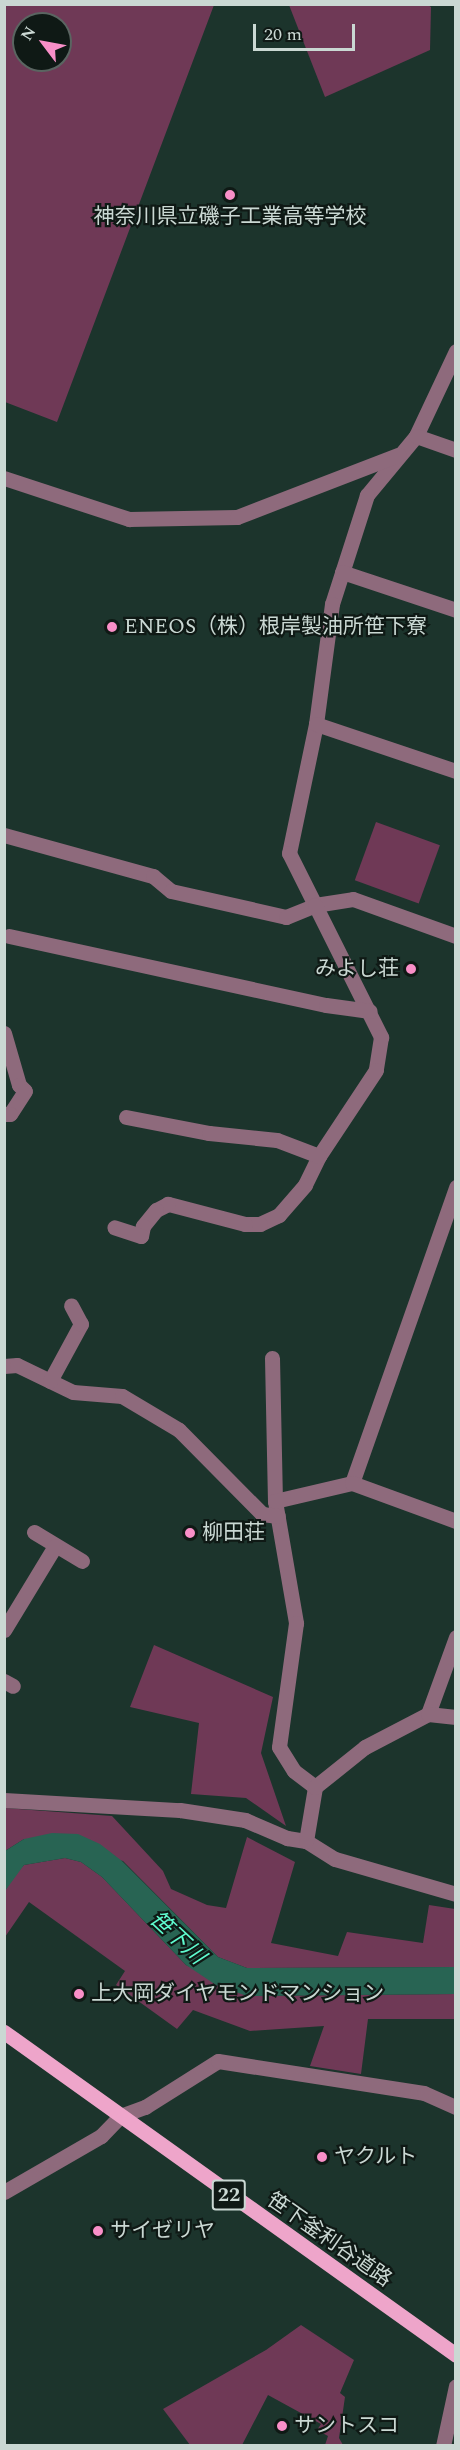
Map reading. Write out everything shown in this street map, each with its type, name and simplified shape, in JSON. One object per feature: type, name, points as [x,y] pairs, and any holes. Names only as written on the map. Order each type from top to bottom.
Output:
[{"type":"main road","name":"笹下釜利谷道路","points":[[4,2032],[456,2355]]},
{"type":"street","points":[[114,1227],[141,1236],[142,1226],[156,1210],[168,1204],[213,1217],[260,1224],[279,1215],[305,1185],[319,1156],[376,1070],[381,1037],[289,853],[316,724],[332,604],[367,495],[416,436],[456,351]]},
{"type":"street","points":[[416,436],[456,450]]},
{"type":"street","points":[[4,478],[129,519],[237,517],[398,455]]},
{"type":"street","points":[[342,573],[456,610]]},
{"type":"street","points":[[316,724],[456,771]]},
{"type":"street","points":[[4,835],[153,876],[171,891],[251,910],[286,917],[315,906],[352,899],[456,936]]},
{"type":"street","points":[[9,936],[326,1005],[370,1011]]},
{"type":"street","points":[[4,1034],[19,1085],[26,1091],[10,1114],[4,1114]]},
{"type":"street","points":[[126,1117],[209,1133],[277,1140],[319,1156]]},
{"type":"street","points":[[352,1483],[456,1187]]},
{"type":"street","points":[[50,1381],[81,1323],[71,1305]]},
{"type":"street","points":[[272,1358],[277,1508],[296,1623],[279,1747],[294,1771],[315,1787]]},
{"type":"street","points":[[4,1366],[17,1365],[73,1392],[122,1396],[179,1430],[262,1514],[352,1483],[456,1521]]},
{"type":"street","points":[[34,1532],[82,1561]]},
{"type":"street","points":[[4,1630],[55,1546]]},
{"type":"street","points":[[428,1714],[456,1637]]},
{"type":"street","points":[[306,1841],[315,1787],[365,1748],[428,1714],[456,1717]]},
{"type":"street","points":[[4,1800],[180,1810],[244,1820],[287,1838],[306,1841],[335,1858],[456,1894]]},
{"type":"street","points":[[4,2192],[101,2136],[120,2116],[145,2107],[218,2061],[424,2094],[456,2107]]},
{"type":"street","points":[[443,2445],[456,2386]]},
{"type":"shaded area","points":[[4,5],[214,5],[57,422],[5,402]]},
{"type":"shaded area","points":[[289,5],[428,5],[431,7],[430,50],[325,97]]},
{"type":"shaded area","points":[[376,822],[440,845],[419,904],[355,880]]},
{"type":"shaded area","points":[[154,1645],[273,1697],[261,1753],[286,1826],[246,1798],[191,1794],[199,1723],[130,1707]]},
{"type":"shaded area","points":[[5,1808],[112,1816],[163,1871],[171,1889],[207,1905],[226,1908],[247,1837],[295,1862],[271,1943],[338,1956],[347,1932],[423,1943],[429,1905],[455,1909],[455,1967],[247,1968],[218,1957],[123,1861],[24,1839],[5,1851]]},
{"type":"shaded area","points":[[65,1858],[81,1862],[102,1877],[186,1965],[247,1996],[455,1994],[455,2019],[368,2019],[361,2074],[310,2066],[324,2026],[250,2031],[193,2010],[177,2029],[116,1985],[125,1971],[29,1902],[5,1937],[5,1891],[13,1877],[24,1865]]},
{"type":"shaded area","points":[[301,2325],[354,2360],[340,2393],[345,2397],[339,2438],[343,2445],[325,2445],[328,2436],[317,2430],[321,2424],[268,2395],[242,2445],[190,2445],[163,2409],[266,2350]]},
{"type":"water","name":"笹下川","points":[[52,1833],[78,1834],[100,1844],[122,1861],[218,1957],[247,1968],[455,1967],[455,1994],[247,1996],[216,1985],[186,1965],[102,1877],[81,1862],[65,1858],[24,1865],[5,1891],[5,1851],[24,1839]]},
{"type":"place","name":"神奈川県立磯子工業高等学校","points":[[230,195]]},
{"type":"place","name":"ENEOS（株）根岸製油所笹下寮","points":[[112,627]]},
{"type":"place","name":"みよし荘","points":[[411,969]]},
{"type":"place","name":"柳田荘","points":[[190,1533]]},
{"type":"place","name":"上大岡ダイヤモンドマンション","points":[[79,1994]]},
{"type":"place","name":"ヤクルト","points":[[322,2157]]},
{"type":"place","name":"サイゼリヤ","points":[[98,2231]]},
{"type":"place","name":"サントスコ","points":[[282,2426]]}]
